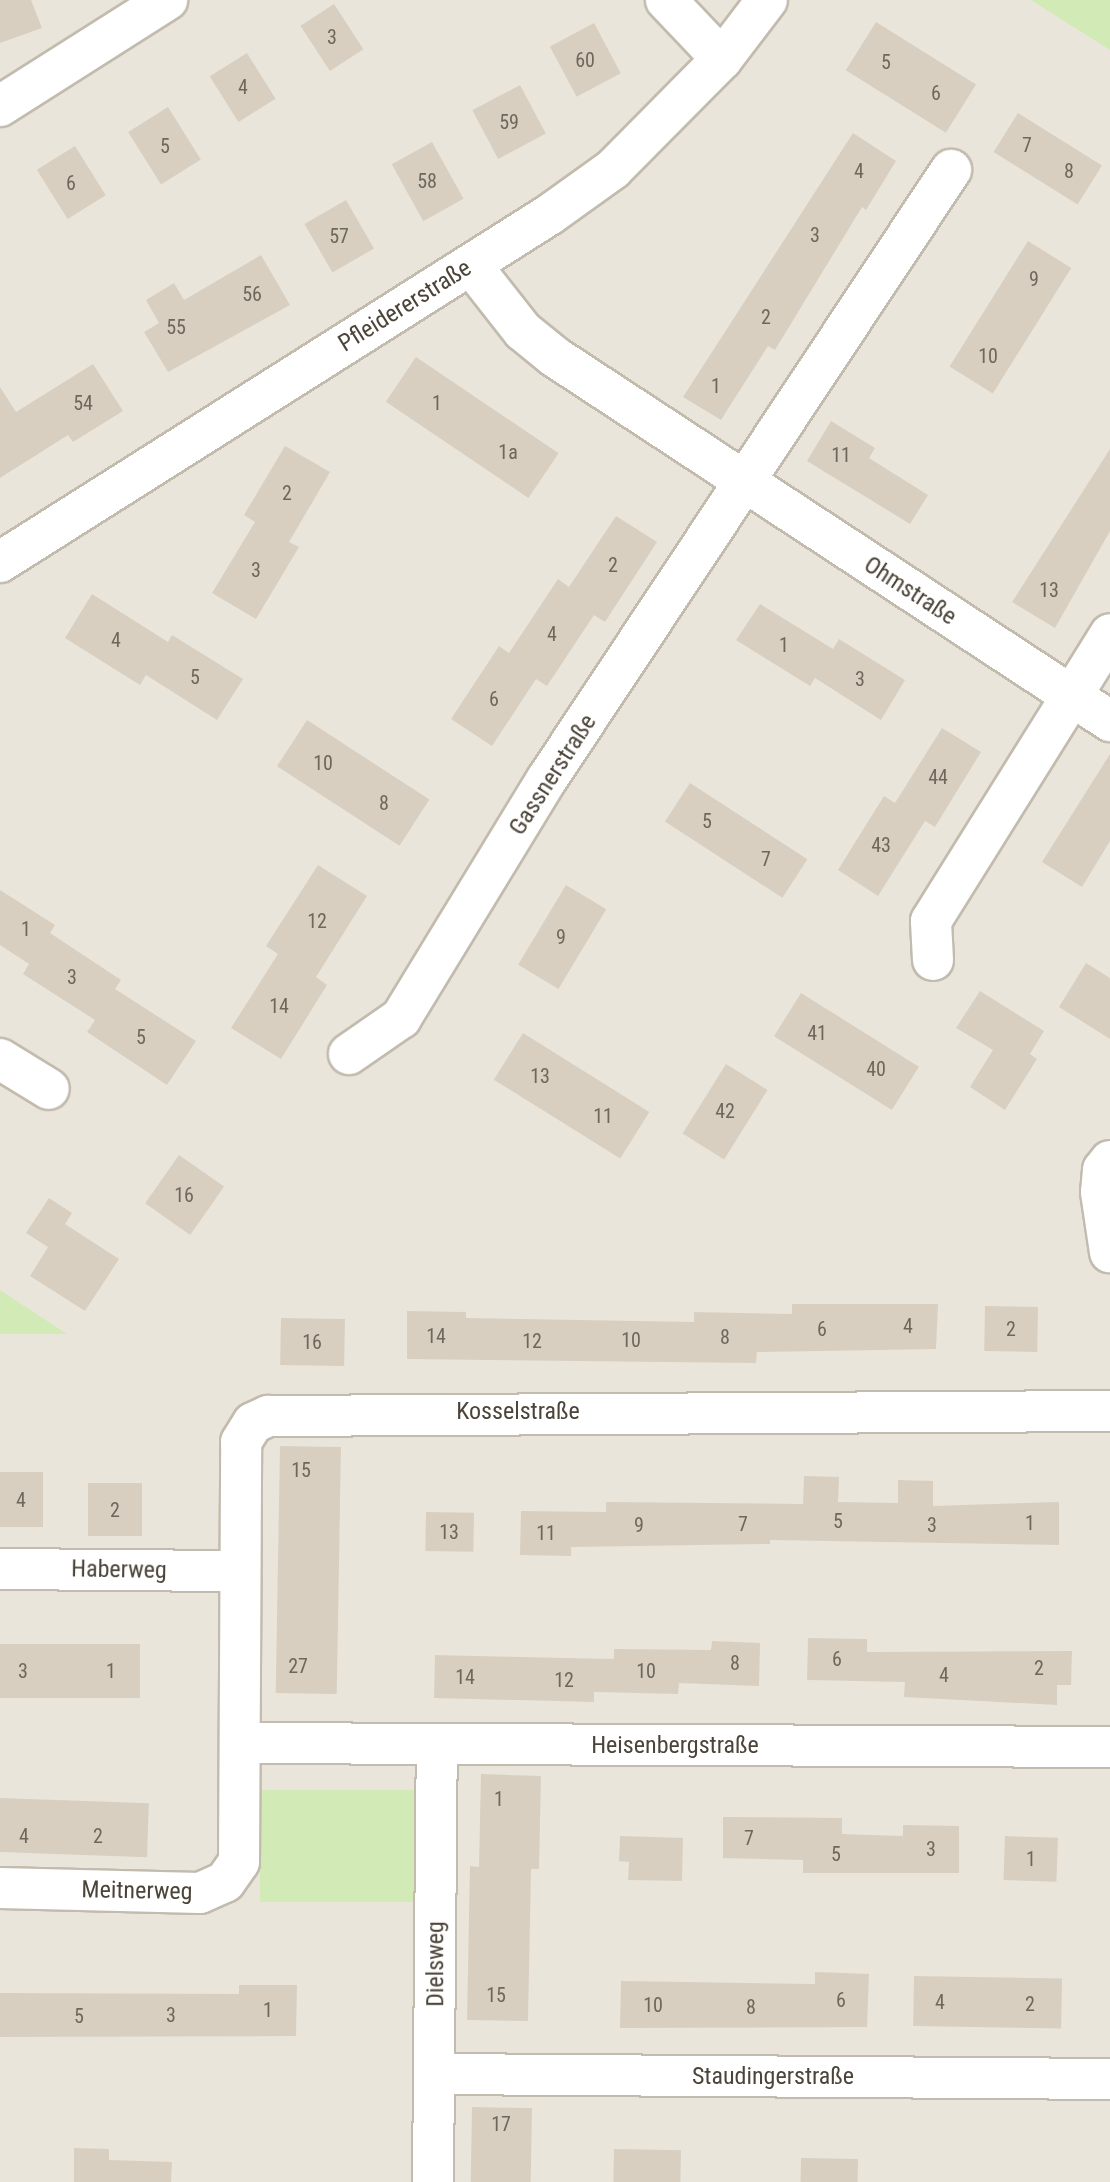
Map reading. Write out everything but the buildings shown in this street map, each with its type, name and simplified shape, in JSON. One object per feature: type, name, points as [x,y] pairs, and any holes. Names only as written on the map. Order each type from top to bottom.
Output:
[{"type":"street","points":[[0,106],[167,0]]},
{"type":"street","points":[[666,0],[722,59]]},
{"type":"street","name":"Pfleidererstraße","points":[[0,562],[471,265],[613,169],[722,59],[767,0]]},
{"type":"street","points":[[747,485],[951,170]]},
{"type":"street","name":"Ohmstraße","points":[[471,265],[523,331],[555,357],[1110,721]]},
{"type":"street","name":"Gassnerstraße","points":[[349,1054],[401,1018],[547,779],[747,485]]},
{"type":"street","points":[[933,960],[931,921],[1073,698],[1110,634]]},
{"type":"street","points":[[0,1059],[49,1089]]},
{"type":"street","points":[[1110,1161],[1101,1192],[1110,1252]]},
{"type":"street","name":"Kosselstraße","points":[[240,1743],[238,1571],[241,1442],[253,1423],[284,1412],[1110,1411]]},
{"type":"street","name":"Haberweg","points":[[0,1569],[238,1571]]},
{"type":"street","name":"Heisenbergstraße","points":[[240,1743],[1110,1747]]},
{"type":"street","name":"Meitnerweg","points":[[0,1888],[200,1893],[225,1882],[239,1862],[240,1743]]},
{"type":"street","name":"Dielsweg","points":[[433,2182],[437,1746]]},
{"type":"street","name":"Staudingerstraße","points":[[435,2074],[1110,2079]]},
{"type":"shaded area","points":[[0,0],[1110,0],[1110,2182],[0,2182]]},
{"type":"green space","points":[[1031,0],[1110,0],[1110,50]]},
{"type":"green space","points":[[0,1290],[67,1334],[0,1334]]},
{"type":"green space","points":[[260,1790],[417,1790],[417,1902],[260,1902]]}]
